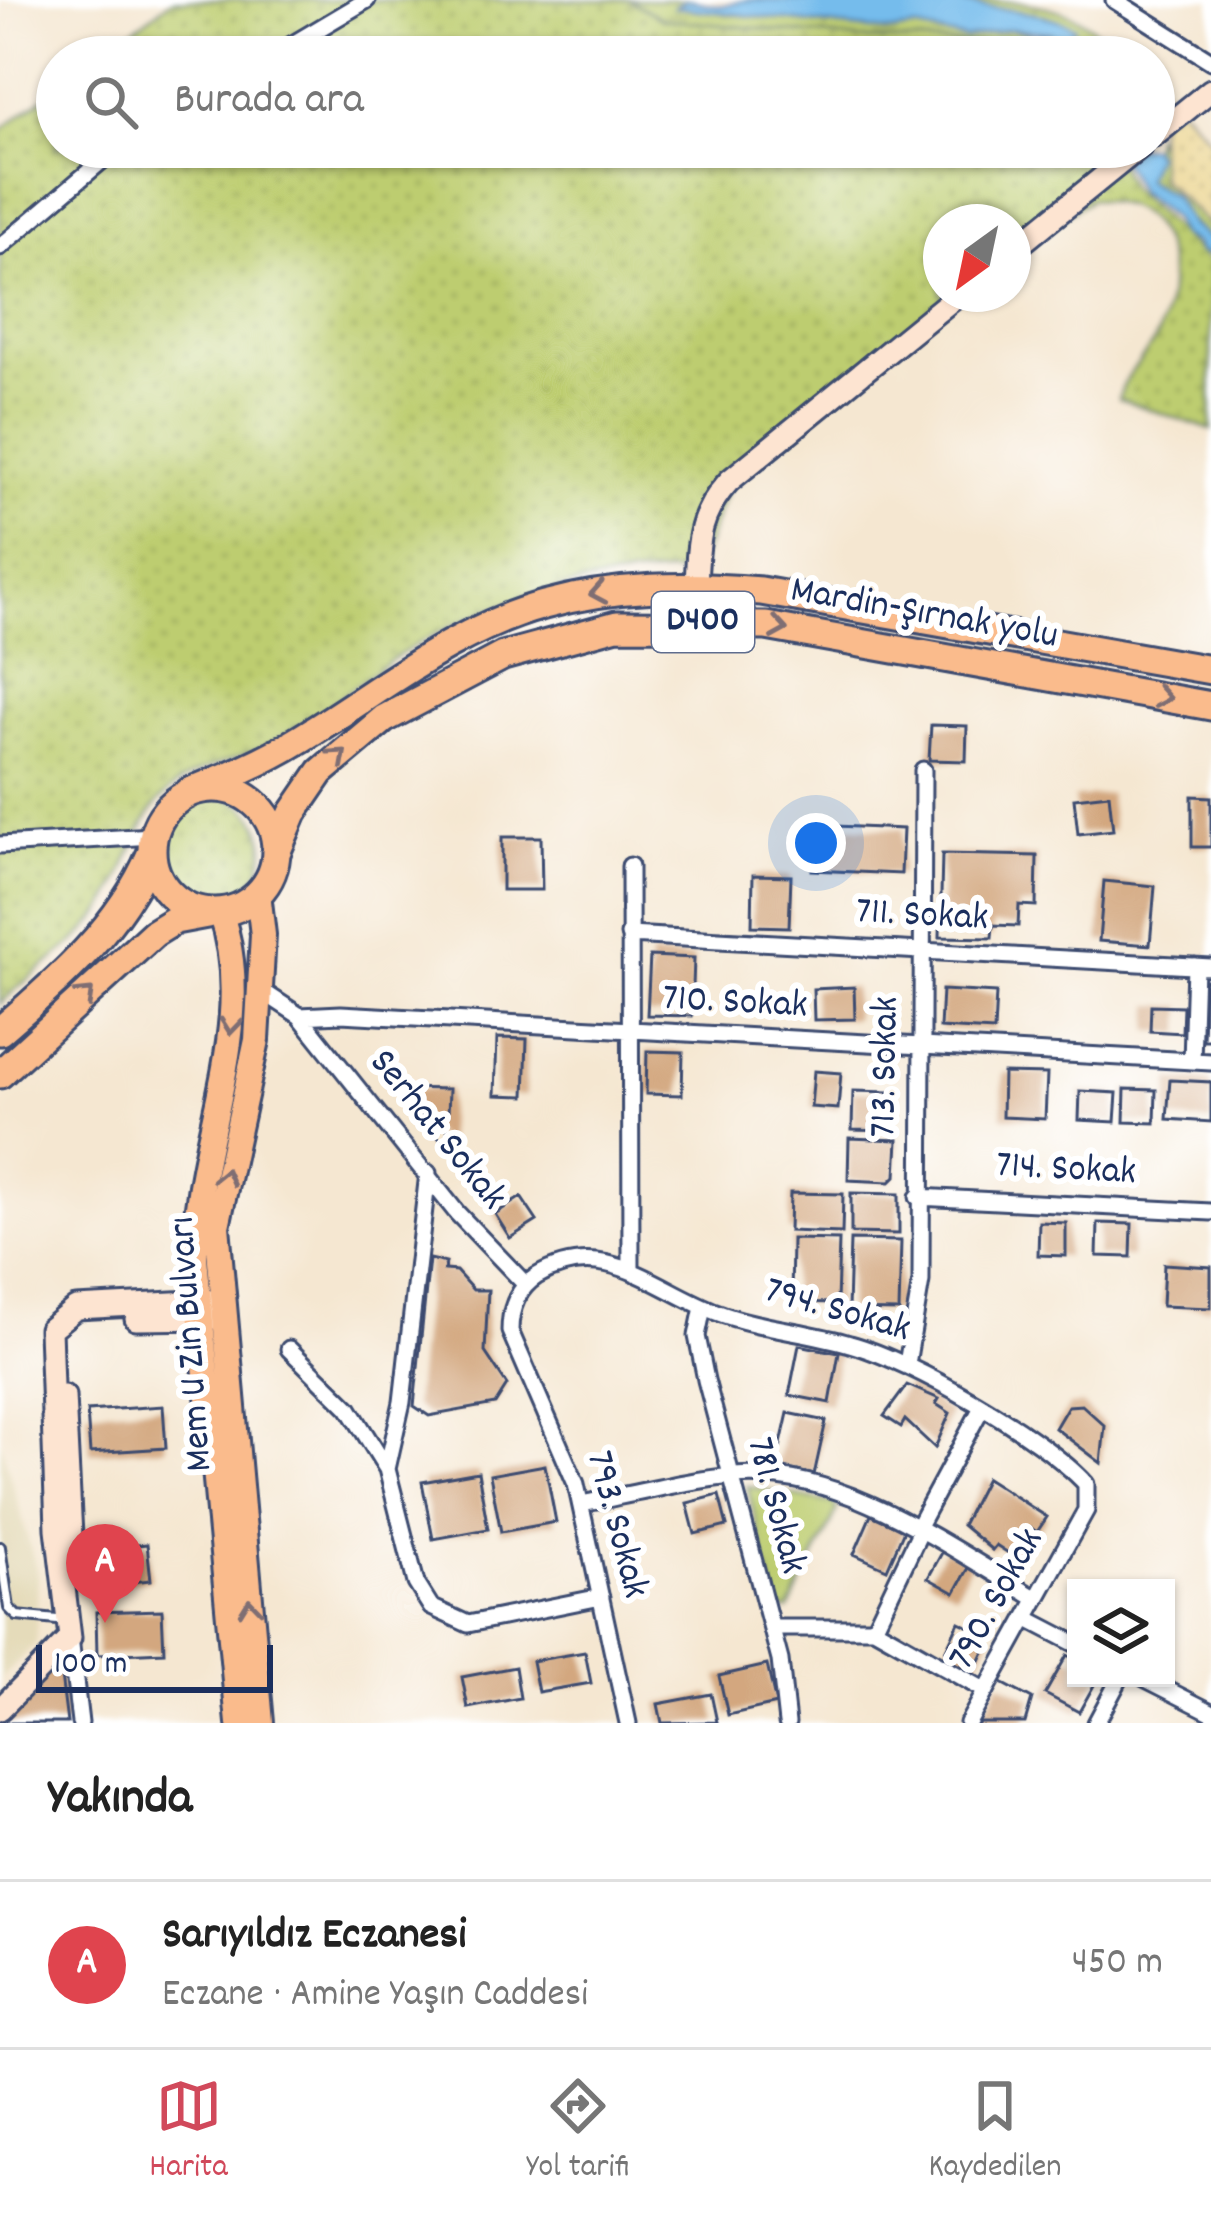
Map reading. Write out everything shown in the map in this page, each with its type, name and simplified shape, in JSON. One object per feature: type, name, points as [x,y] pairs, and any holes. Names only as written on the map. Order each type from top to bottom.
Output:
[{"type":"highway","points":[[0,1030],[105,930],[135,892],[166,809],[189,792],[296,742],[394,676],[496,623],[582,596],[696,586],[761,591],[1211,670]]},
{"type":"highway","name":"Mardin-Şırnak yolu","points":[[276,853],[293,813],[321,772],[384,719],[502,656],[617,625],[766,626],[1211,706]]},
{"type":"highway","points":[[0,1074],[154,933],[175,920],[220,912],[258,893],[276,853],[270,822],[249,799],[220,788],[189,792]]},
{"type":"highway","points":[[152,845],[166,890],[200,910],[220,912]]},
{"type":"main road","name":"Mem U Zin Bulvarı","points":[[239,1723],[210,1310],[219,1199],[249,1091],[262,992],[258,893]]},
{"type":"main road","name":"Mem U Zin Bulvarı","points":[[220,912],[236,959],[235,986],[224,1082],[197,1193],[261,1723]]},
{"type":"street","points":[[306,36],[367,0]]},
{"type":"street","points":[[1114,0],[1171,36]]},
{"type":"street","points":[[1175,38],[1211,61]]},
{"type":"street","points":[[1175,119],[1211,90]]},
{"type":"street","points":[[0,247],[93,168]]},
{"type":"street","points":[[1031,235],[1113,168]]},
{"type":"street","points":[[696,586],[698,529],[706,506],[938,312]]},
{"type":"street","name":"713. Sokak","points":[[907,1364],[920,1311],[922,770]]},
{"type":"street","points":[[0,845],[152,845]]},
{"type":"street","points":[[630,866],[631,1268]]},
{"type":"street","name":"711. Sokak","points":[[629,935],[1203,967]]},
{"type":"street","points":[[1192,1061],[1203,967]]},
{"type":"street","name":"710. Sokak","points":[[262,992],[300,1016],[1211,1062]]},
{"type":"street","name":"Serhat Sokak","points":[[300,1016],[457,1213],[525,1284]]},
{"type":"street","points":[[387,1469],[402,1402],[428,1173]]},
{"type":"street","name":"714. Sokak","points":[[918,1197],[1211,1212]]},
{"type":"street","name":"794. Sokak","points":[[525,1284],[575,1262],[631,1268],[704,1306],[907,1364],[1079,1477],[1089,1490],[1086,1510]]},
{"type":"street","name":"793. Sokak","points":[[525,1284],[512,1310],[513,1344],[581,1504],[628,1723]]},
{"type":"street","name":"781. Sokak","points":[[704,1306],[697,1336],[772,1628],[786,1690],[787,1723]]},
{"type":"street","points":[[80,1723],[55,1495],[50,1329],[76,1308],[210,1310]]},
{"type":"street","points":[[289,1349],[349,1408],[387,1469],[416,1583],[438,1612],[458,1622],[479,1623],[601,1597]]},
{"type":"street","points":[[874,1628],[981,1409]]},
{"type":"street","points":[[581,1504],[732,1476],[849,1496],[919,1529],[1036,1599]]},
{"type":"street","name":"790. Sokak","points":[[968,1723],[1086,1510]]},
{"type":"street","points":[[1026,1618],[1067,1639]]},
{"type":"street","points":[[0,1709],[68,1619]]},
{"type":"street","points":[[772,1628],[874,1628],[986,1691]]},
{"type":"street","points":[[1096,1723],[1115,1687]]},
{"type":"street","points":[[1162,1687],[1211,1712]]},
{"type":"lane","points":[[0,1546],[9,1608],[17,1616],[68,1619]]},
{"type":"lane","points":[[0,1616],[9,1608]]},
{"type":"shaded area","points":[[0,1439],[38,1575],[36,1643],[0,1679]]},
{"type":"green space","points":[[172,0],[629,0],[663,18],[829,36],[125,36]]},
{"type":"green space","points":[[629,0],[694,0],[675,7],[889,32],[915,28],[951,36],[828,36],[663,19]]},
{"type":"green space","points":[[945,0],[1047,7],[1088,24],[1101,36],[1069,36],[1074,27],[1058,20]]},
{"type":"green space","points":[[1008,29],[1035,36],[978,36]]},
{"type":"green space","points":[[36,103],[36,168],[1120,168],[1129,187],[1211,264],[1211,430],[1119,399],[1158,334],[1168,299],[1164,246],[1145,217],[1124,205],[1091,199],[1031,238],[1031,204],[923,204],[923,312],[937,312],[729,482],[697,572],[580,584],[470,617],[401,654],[273,742],[177,785],[146,821],[101,913],[0,1004],[0,130]]},
{"type":"green space","points":[[1148,168],[1160,168],[1160,179],[1211,227],[1211,240],[1165,195],[1146,181]]},
{"type":"green space","points":[[212,796],[232,800],[249,811],[260,828],[264,848],[260,868],[249,885],[232,896],[212,900],[192,896],[175,885],[164,868],[160,848],[164,828],[175,811],[192,800]]},
{"type":"green space","points":[[747,1486],[833,1503],[837,1511],[789,1610],[777,1610]]},
{"type":"sand","points":[[1175,102],[1211,140],[1211,227],[1160,179],[1159,168],[1175,168]]},
{"type":"water","points":[[687,0],[720,6],[747,0],[945,0],[1027,12],[1075,27],[1069,36],[1008,29],[951,36],[915,28],[889,32],[675,7]]},
{"type":"water","points":[[1126,168],[1150,168],[1145,179],[1174,197],[1191,225],[1211,240],[1211,256],[1181,236],[1171,217],[1139,192]]},
{"type":"building","points":[[931,725],[967,726],[966,761],[929,760]]},
{"type":"building","points":[[1109,794],[1113,830],[1078,834],[1074,798]]},
{"type":"building","points":[[1192,796],[1211,797],[1211,847],[1192,847]]},
{"type":"building","points":[[813,825],[903,829],[901,874],[812,870]]},
{"type":"building","points":[[502,837],[541,837],[542,890],[502,890]]},
{"type":"building","points":[[942,854],[1037,856],[1036,906],[1019,905],[1018,926],[993,925],[992,938],[940,937]]},
{"type":"building","points":[[753,875],[791,876],[789,927],[752,926]]},
{"type":"building","points":[[1104,881],[1155,886],[1150,945],[1099,941]]},
{"type":"building","points":[[650,956],[694,958],[692,1016],[647,1015]]},
{"type":"building","points":[[1205,980],[1211,980],[1211,1040],[1203,1040]]},
{"type":"building","points":[[854,987],[855,1019],[814,1020],[813,989]]},
{"type":"building","points":[[942,990],[996,993],[994,1031],[940,1028]]},
{"type":"building","points":[[1151,1005],[1183,1006],[1182,1033],[1150,1031]]},
{"type":"building","points":[[497,1038],[527,1039],[525,1096],[495,1095]]},
{"type":"building","points":[[647,1051],[683,1052],[682,1095],[646,1094]]},
{"type":"building","points":[[814,1071],[841,1073],[838,1109],[811,1107]]},
{"type":"building","points":[[1003,1073],[1047,1074],[1045,1119],[1002,1117]]},
{"type":"building","points":[[1170,1080],[1211,1082],[1211,1122],[1167,1119]]},
{"type":"building","points":[[399,1088],[449,1089],[447,1141],[442,1142]]},
{"type":"building","points":[[1125,1089],[1156,1090],[1155,1123],[1124,1122]]},
{"type":"building","points":[[853,1091],[889,1092],[888,1131],[852,1130]]},
{"type":"building","points":[[1080,1091],[1117,1093],[1115,1122],[1079,1120]]},
{"type":"building","points":[[849,1138],[898,1140],[896,1176],[890,1182],[848,1180]]},
{"type":"building","points":[[790,1193],[843,1194],[842,1233],[789,1231]]},
{"type":"building","points":[[851,1193],[899,1194],[899,1234],[851,1233]]},
{"type":"building","points":[[521,1197],[537,1221],[510,1238],[495,1214]]},
{"type":"building","points":[[1039,1222],[1066,1223],[1066,1256],[1038,1255]]},
{"type":"building","points":[[1098,1223],[1132,1224],[1131,1257],[1097,1256]]},
{"type":"building","points":[[792,1239],[839,1240],[837,1303],[791,1302]]},
{"type":"building","points":[[850,1240],[901,1241],[899,1311],[848,1310]]},
{"type":"building","points":[[429,1259],[446,1263],[444,1270],[456,1271],[473,1290],[488,1290],[485,1352],[507,1385],[495,1404],[429,1416],[414,1406]]},
{"type":"building","points":[[1164,1264],[1211,1267],[1211,1308],[1162,1306]]},
{"type":"building","points":[[799,1345],[839,1353],[830,1403],[789,1395]]},
{"type":"building","points":[[907,1385],[939,1399],[936,1404],[950,1413],[935,1448],[905,1420],[901,1427],[884,1416]]},
{"type":"building","points":[[1082,1405],[1105,1426],[1101,1463],[1055,1428],[1068,1406]]},
{"type":"building","points":[[163,1406],[166,1448],[90,1453],[87,1411]]},
{"type":"building","points":[[788,1413],[826,1421],[814,1475],[776,1466]]},
{"type":"building","points":[[545,1465],[556,1522],[501,1532],[490,1475]]},
{"type":"building","points":[[478,1472],[488,1529],[433,1539],[422,1482]]},
{"type":"building","points":[[986,1478],[1047,1517],[1037,1532],[1031,1528],[1013,1556],[996,1545],[992,1550],[962,1525]]},
{"type":"building","points":[[719,1495],[727,1526],[695,1534],[687,1503]]},
{"type":"building","points":[[871,1515],[904,1530],[887,1569],[854,1554]]},
{"type":"building","points":[[147,1544],[151,1580],[95,1586],[91,1550]]},
{"type":"building","points":[[944,1549],[971,1564],[955,1593],[928,1578]]},
{"type":"building","points":[[162,1610],[164,1652],[97,1655],[96,1612]]},
{"type":"building","points":[[959,1622],[991,1637],[977,1667],[945,1651]]},
{"type":"building","points":[[585,1652],[591,1683],[538,1692],[532,1661]]},
{"type":"building","points":[[1067,1655],[1067,1687],[1093,1687],[1079,1712],[1045,1694]]},
{"type":"building","points":[[54,1664],[60,1668],[67,1723],[0,1723],[0,1717]]},
{"type":"building","points":[[767,1665],[776,1704],[728,1715],[719,1676]]},
{"type":"building","points":[[515,1667],[520,1698],[468,1708],[462,1677]]},
{"type":"building","points":[[1000,1682],[1032,1699],[1025,1723],[978,1723]]},
{"type":"building","points":[[711,1694],[717,1722],[662,1723],[658,1704]]},
{"type":"place","name":"Sarıyıldız Eczanesi","points":[[105,1623]]}]
